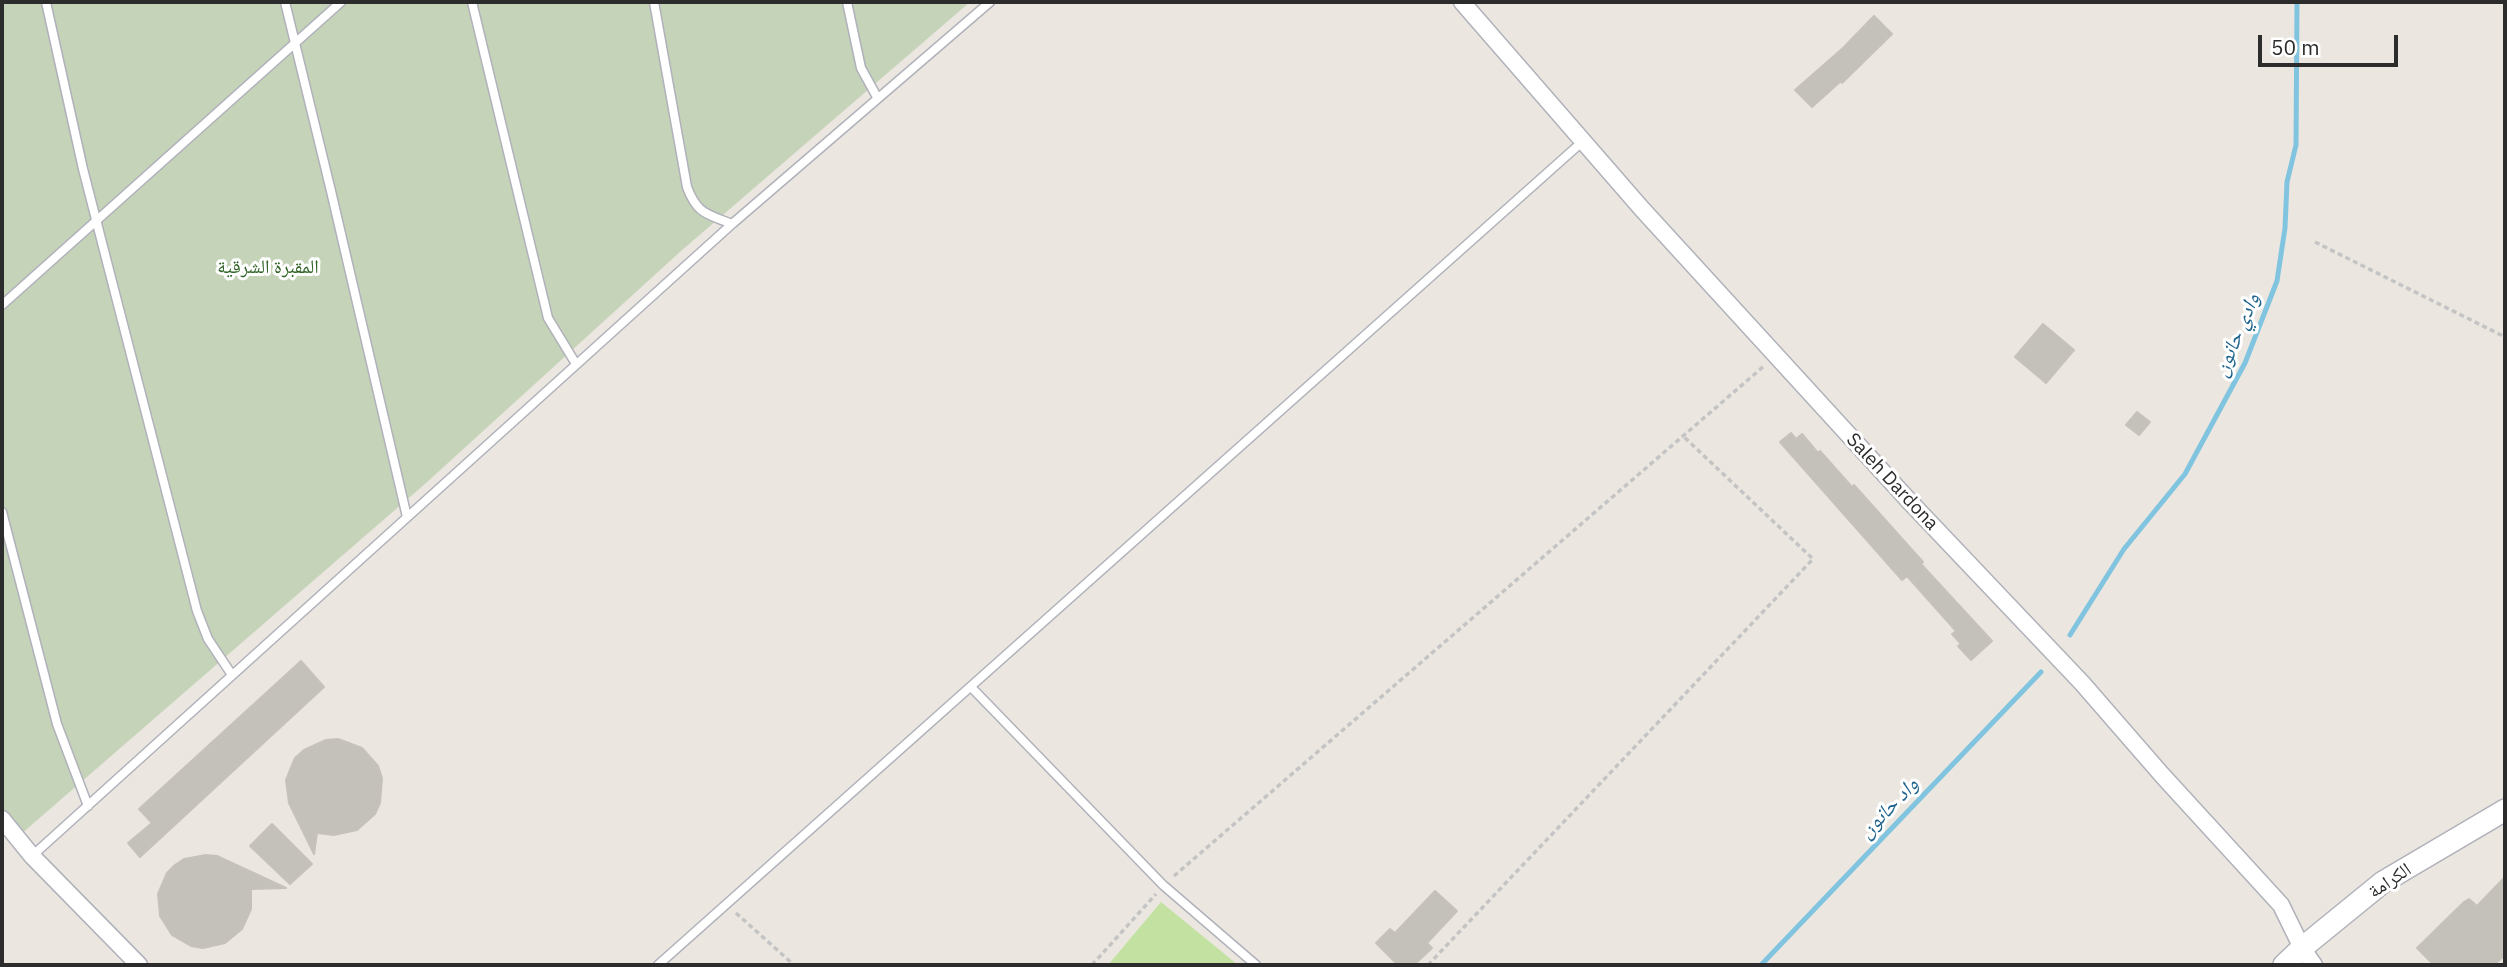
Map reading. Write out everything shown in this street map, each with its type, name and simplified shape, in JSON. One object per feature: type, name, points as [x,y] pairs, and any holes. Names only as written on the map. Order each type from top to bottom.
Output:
[{"type":"main road","name":"الكرامة","points":[[2284,965],[2308,957],[2384,882],[2505,810]]},
{"type":"street","name":"Saleh Dardona","points":[[1462,2],[1582,142],[1776,356],[2082,683],[2281,905],[2308,957]]},
{"type":"street","points":[[2,819],[32,856],[139,965]]},
{"type":"lane","points":[[46,2],[97,219],[197,611],[208,639],[232,675]]},
{"type":"lane","points":[[285,2],[407,517]]},
{"type":"lane","points":[[2,305],[341,2]]},
{"type":"lane","points":[[472,2],[548,318],[576,364]]},
{"type":"lane","points":[[654,2],[687,187],[693,204],[701,212],[732,223]]},
{"type":"lane","points":[[847,2],[861,68],[877,97]]},
{"type":"lane","points":[[32,856],[732,223],[990,2]]},
{"type":"lane","points":[[658,965],[1582,142]]},
{"type":"lane","points":[[2,512],[57,724],[88,806]]},
{"type":"lane","points":[[971,687],[1163,885],[1256,965]]},
{"type":"path","points":[[2315,242],[2505,337]]},
{"type":"path","points":[[1092,965],[1163,885],[1776,356]]},
{"type":"path","points":[[1428,965],[1813,559],[1683,436]]},
{"type":"path","points":[[727,904],[794,965]]},
{"type":"green space","name":"المقبرة الشرقية","points":[[2,2],[970,2],[681,251],[426,483],[20,835],[2,812]]},
{"type":"green space","points":[[1161,902],[1238,965],[1108,965]]},
{"type":"building","points":[[1874,16],[1892,34],[1842,83],[1841,81],[1812,107],[1795,90],[1843,48]]},
{"type":"building","points":[[2043,324],[2074,350],[2046,383],[2015,357]]},
{"type":"building","points":[[2137,412],[2150,422],[2139,435],[2126,425]]},
{"type":"building","points":[[1791,433],[1796,439],[1802,434],[1852,487],[1854,485],[1923,562],[1921,564],[1992,641],[1971,660],[1958,646],[1961,644],[1952,634],[1956,631],[1907,576],[1902,580],[1780,442]]},
{"type":"building","points":[[301,661],[324,687],[140,857],[128,843],[152,823],[139,809]]},
{"type":"building","points":[[338,739],[362,748],[378,766],[382,778],[380,803],[375,814],[357,830],[334,835],[317,833],[314,854],[289,803],[286,780],[295,758],[304,750],[326,740]]},
{"type":"building","points":[[272,824],[312,864],[290,884],[250,846]]},
{"type":"building","points":[[217,856],[286,888],[251,889],[251,909],[242,929],[225,943],[203,948],[191,946],[172,935],[160,916],[158,894],[167,873],[175,865],[184,859]]},
{"type":"building","points":[[2505,877],[2505,955],[2494,965],[2434,965],[2417,948],[2464,902],[2469,899],[2477,906]]},
{"type":"building","points":[[1435,891],[1457,911],[1427,943],[1432,948],[1414,965],[1398,965],[1376,943],[1390,929],[1395,933]]},
{"type":"waterway","name":"وادي حانون","points":[[2070,635],[2124,549],[2185,474],[2245,363],[2277,281],[2285,228],[2287,182],[2296,145],[2297,2]]},
{"type":"waterway","name":"واد حانون","points":[[1761,965],[2041,672]]}]
